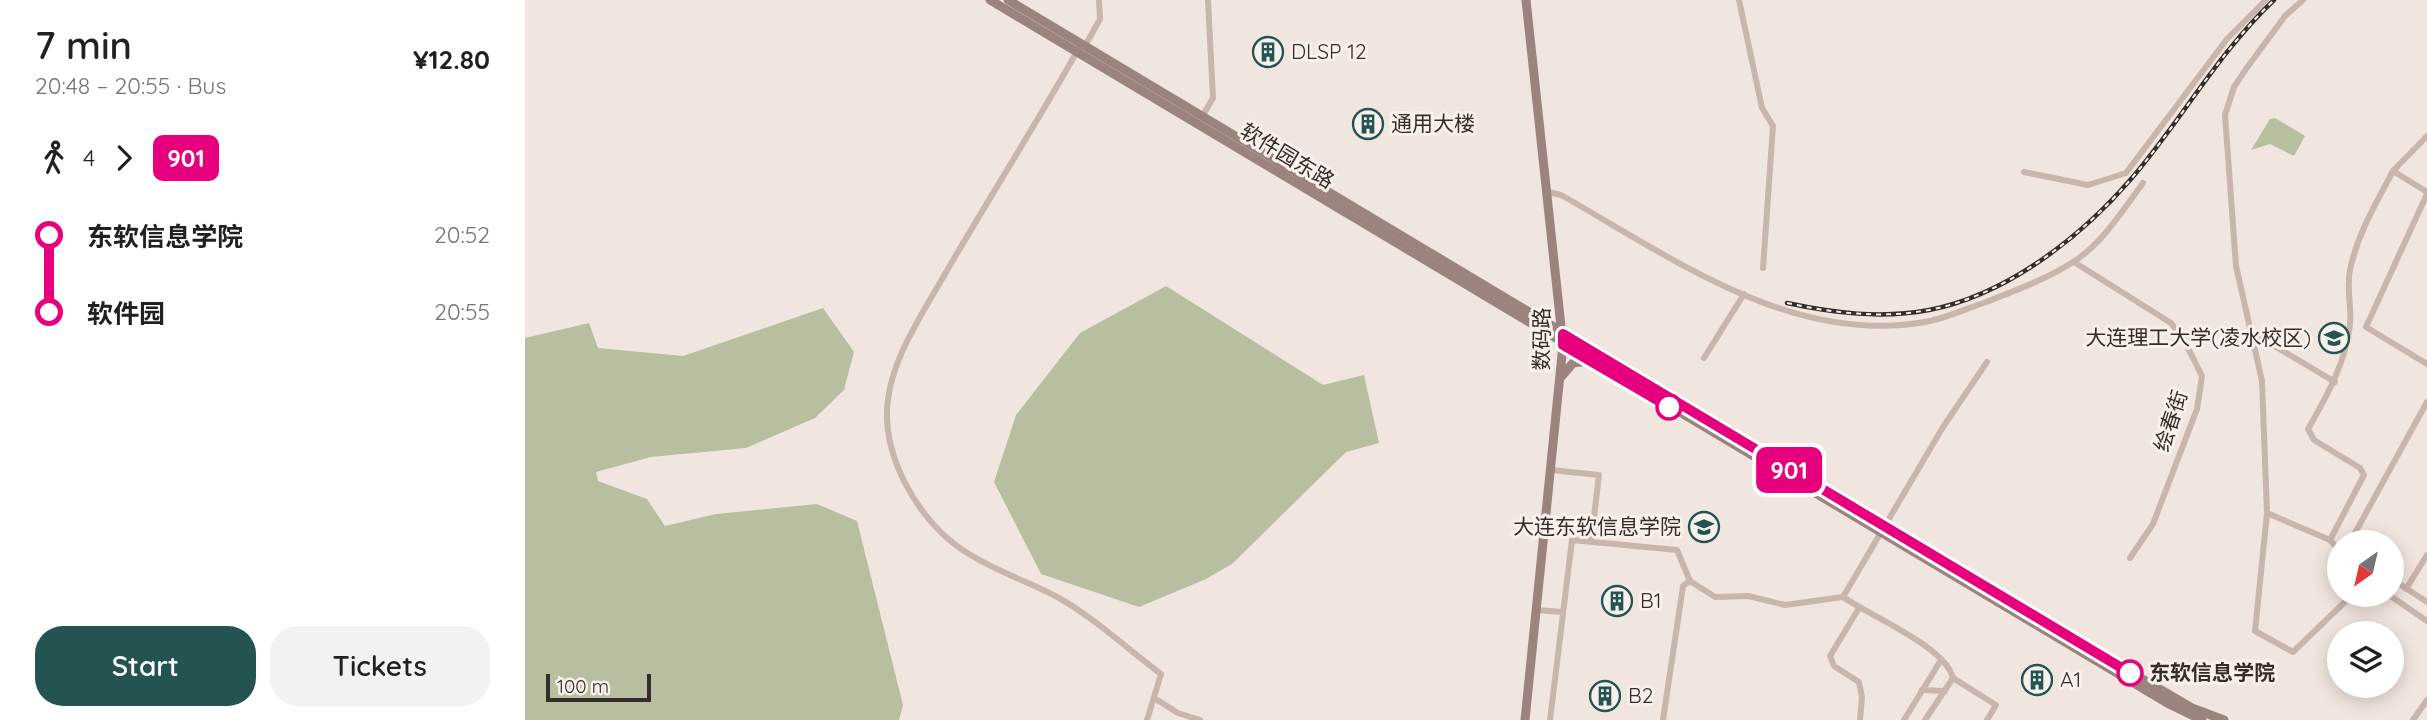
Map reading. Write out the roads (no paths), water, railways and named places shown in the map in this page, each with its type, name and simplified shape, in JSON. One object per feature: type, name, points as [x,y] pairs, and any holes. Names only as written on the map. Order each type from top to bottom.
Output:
[{"type":"main road","name":"软件园东路","points":[[990,0],[1081,47],[1203,116],[1884,531]]},
{"type":"main road","name":"软件园东路","points":[[1008,0],[1563,345],[1884,531]]},
{"type":"main road","name":"数码路","points":[[1525,720],[1563,345],[1526,0]]},
{"type":"main road","points":[[1542,321],[1551,318],[1560,306]]},
{"type":"main road","points":[[1560,379],[1573,363],[1590,361]]},
{"type":"main road","points":[[1884,531],[2167,704],[2202,720]]},
{"type":"main road","points":[[1884,531],[2192,708],[2224,720]]},
{"type":"street","points":[[1099,0],[1100,19],[921,314],[898,362],[887,412],[894,455],[908,490],[929,521],[949,540],[977,559],[1062,599],[1161,674],[1147,720]]},
{"type":"street","points":[[1203,116],[1213,97],[1207,0]]},
{"type":"street","points":[[1739,0],[1762,108],[1773,126],[1763,268]]},
{"type":"street","points":[[2024,172],[2088,185],[2126,173],[2227,38],[2266,0]]},
{"type":"street","points":[[2303,0],[2285,16],[2246,68],[2234,86],[2225,115],[2236,265],[2262,381],[2267,513],[2255,631],[2293,652],[2340,607]]},
{"type":"street","points":[[2335,530],[2364,475],[2360,468],[2314,440],[2308,429],[2335,382],[2351,323],[2348,298],[2350,271],[2366,222],[2393,171],[2427,136]]},
{"type":"street","points":[[2393,171],[2427,193],[2366,327],[2427,364]]},
{"type":"street","points":[[1548,192],[1561,195],[1744,295],[1780,311],[1831,323],[1877,326],[1930,321],[2002,296],[2074,262],[2103,234],[2143,183]]},
{"type":"street","name":"绘春街","points":[[2074,262],[2171,323],[2185,342],[2202,376],[2197,409],[2153,524],[2130,558]]},
{"type":"street","points":[[1704,358],[1744,295]]},
{"type":"street","points":[[2252,332],[2335,382]]},
{"type":"street","points":[[1843,597],[1943,427],[1987,362]]},
{"type":"street","points":[[2357,530],[2427,402]]},
{"type":"street","points":[[1551,470],[1599,475],[1591,542]]},
{"type":"street","points":[[2267,513],[2327,539]]},
{"type":"street","points":[[1550,720],[1572,540],[1677,550],[1690,581],[1715,597],[1748,596],[1786,605],[1843,597],[1911,637],[1950,667],[1953,678],[1996,705],[1987,720]]},
{"type":"street","points":[[2427,555],[2406,589],[2427,602]]},
{"type":"street","points":[[1663,720],[1683,586],[1690,581]]},
{"type":"street","points":[[2405,606],[2427,621]]},
{"type":"street","points":[[1859,608],[1830,656],[1834,666],[1859,682],[1863,697],[1860,720]]},
{"type":"street","points":[[1537,610],[1563,612]]},
{"type":"street","points":[[1904,720],[1941,660]]},
{"type":"street","points":[[1925,720],[1953,678]]},
{"type":"street","points":[[1921,690],[1945,691]]},
{"type":"street","points":[[1154,698],[1178,713],[1200,720]]},
{"type":"street","points":[[2413,720],[2427,700]]},
{"type":"railway","points":[[1787,303],[1858,314],[1911,313],[1958,302],[1986,291],[2040,261],[2089,222],[2131,179],[2235,42],[2274,0]]},
{"type":"place","name":"DLSP 12","points":[[1268,52]]},
{"type":"place","name":"通用大楼","points":[[1368,124]]},
{"type":"place","name":"大连理工大学(凌水校区)","points":[[2334,338]]},
{"type":"place","name":"大连东软信息学院","points":[[1704,527]]},
{"type":"place","name":"B1","points":[[1617,601]]},
{"type":"place","name":"东软信息学院","points":[[2130,673]]},
{"type":"place","name":"A1","points":[[2037,680]]},
{"type":"place","name":"B2","points":[[1605,696]]}]
